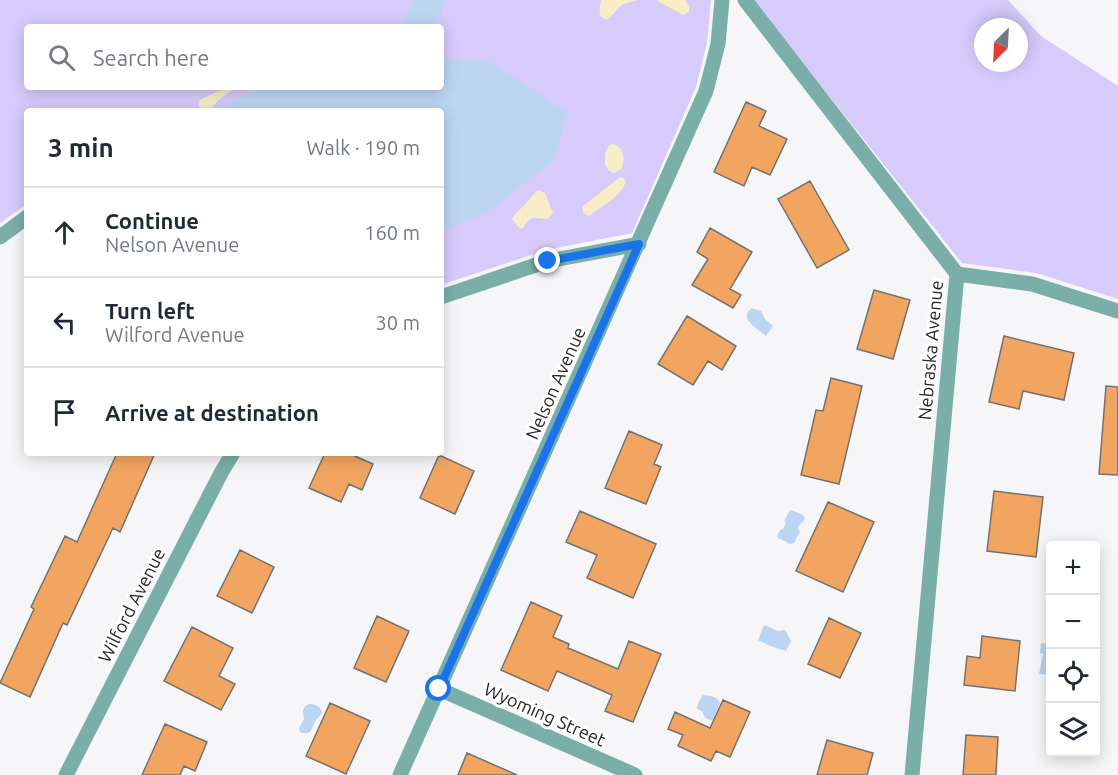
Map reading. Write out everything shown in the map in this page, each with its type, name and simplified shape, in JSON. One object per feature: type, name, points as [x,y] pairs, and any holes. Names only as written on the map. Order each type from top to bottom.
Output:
[{"type":"street","name":"Nelson Avenue","points":[[400,775],[706,91],[718,44],[722,0]]},
{"type":"street","name":"Nebraska Avenue","points":[[744,0],[957,274],[912,775]]},
{"type":"street","points":[[0,237],[24,219]]},
{"type":"street","points":[[444,296],[548,261],[639,244]]},
{"type":"street","points":[[957,274],[1032,284],[1118,311]]},
{"type":"street","name":"Wilford Avenue","points":[[66,775],[215,483],[231,456]]},
{"type":"street","name":"Wyoming Street","points":[[439,689],[635,775]]},
{"type":"shaded area","points":[[0,0],[711,0],[707,43],[696,87],[632,233],[546,250],[444,284],[444,108],[24,108],[24,206],[0,223]]},
{"type":"shaded area","points":[[753,0],[1008,0],[1024,18],[974,18],[974,72],[1028,72],[1028,22],[1041,36],[1118,86],[1118,299],[1036,273],[962,263]]},
{"type":"sand","points":[[602,0],[637,0],[622,5],[607,20],[600,15]]},
{"type":"sand","points":[[656,0],[685,0],[689,12],[683,15]]},
{"type":"sand","points":[[232,90],[212,107],[199,106],[199,101],[220,91]]},
{"type":"sand","points":[[612,144],[619,147],[624,158],[621,169],[614,173],[609,171],[605,165],[606,150]]},
{"type":"sand","points":[[620,177],[626,182],[619,193],[589,216],[584,213],[583,206]]},
{"type":"sand","points":[[538,190],[545,193],[553,213],[547,219],[530,219],[520,229],[512,219]]},
{"type":"water","points":[[414,0],[445,0],[438,24],[403,24]]},
{"type":"water","points":[[444,59],[486,59],[566,112],[555,159],[482,216],[444,228],[444,108],[225,108],[257,90],[444,90]]},
{"type":"water","points":[[752,308],[761,311],[765,319],[773,326],[766,336],[747,319],[748,312]]},
{"type":"water","points":[[791,510],[805,518],[798,528],[800,532],[794,543],[790,544],[777,536],[783,529],[786,523],[784,521]]},
{"type":"water","points":[[764,625],[778,631],[785,630],[791,641],[786,651],[758,640]]},
{"type":"water","points":[[1041,643],[1046,644],[1046,675],[1039,674],[1043,654],[1040,653]]},
{"type":"water","points":[[703,695],[716,698],[720,703],[713,720],[705,718],[702,711],[697,709]]},
{"type":"water","points":[[309,704],[317,706],[322,713],[311,731],[304,733],[300,732],[299,728],[304,719],[305,706]]},
{"type":"building","points":[[746,102],[766,111],[759,126],[787,139],[770,175],[752,167],[744,186],[714,172]]},
{"type":"building","points":[[810,181],[849,250],[817,268],[778,199]]},
{"type":"building","points":[[710,228],[752,252],[730,289],[741,295],[733,308],[692,285],[708,259],[697,252]]},
{"type":"building","points":[[874,290],[910,300],[893,359],[857,349]]},
{"type":"building","points":[[687,316],[736,346],[722,370],[708,361],[693,385],[658,364]]},
{"type":"building","points":[[1004,336],[1074,353],[1064,400],[1023,391],[1019,409],[989,402]]},
{"type":"building","points":[[831,378],[862,386],[839,484],[801,475],[816,410],[823,411]]},
{"type":"building","points":[[1106,386],[1118,387],[1118,475],[1099,474]]},
{"type":"building","points":[[629,431],[662,445],[654,464],[661,467],[646,504],[605,488]]},
{"type":"building","points":[[116,456],[154,456],[120,532],[113,528],[67,625],[63,623],[30,697],[0,683],[34,609],[31,607],[65,536],[77,542]]},
{"type":"building","points":[[324,456],[355,456],[373,464],[362,490],[349,484],[341,502],[309,488]]},
{"type":"building","points":[[439,456],[474,471],[455,514],[420,498]]},
{"type":"building","points":[[994,491],[1043,497],[1036,557],[987,551]]},
{"type":"building","points":[[828,502],[874,522],[843,592],[796,571]]},
{"type":"building","points":[[580,511],[656,544],[633,598],[587,578],[597,555],[566,542]]},
{"type":"building","points":[[240,550],[274,567],[252,613],[217,596]]},
{"type":"building","points":[[531,602],[562,616],[553,637],[569,644],[568,648],[618,669],[629,641],[661,654],[633,722],[605,711],[612,695],[557,671],[548,691],[501,670]]},
{"type":"building","points":[[377,616],[409,631],[386,682],[354,668]]},
{"type":"building","points":[[829,618],[861,633],[840,678],[808,664]]},
{"type":"building","points":[[192,627],[233,648],[219,676],[235,684],[221,710],[164,681]]},
{"type":"building","points":[[982,636],[1020,641],[1015,691],[964,685],[967,656],[980,658]]},
{"type":"building","points":[[723,700],[750,712],[730,757],[716,751],[711,761],[678,746],[683,735],[668,729],[675,712],[710,728]]},
{"type":"building","points":[[330,703],[370,721],[346,774],[306,756]]},
{"type":"building","points":[[165,724],[207,742],[195,771],[184,766],[180,775],[142,775]]},
{"type":"building","points":[[966,735],[998,737],[996,775],[963,775]]},
{"type":"building","points":[[827,740],[873,753],[867,775],[817,775]]},
{"type":"building","points":[[467,753],[517,775],[458,775]]},
{"type":"route","points":[[439,689],[639,244],[548,261]]}]
